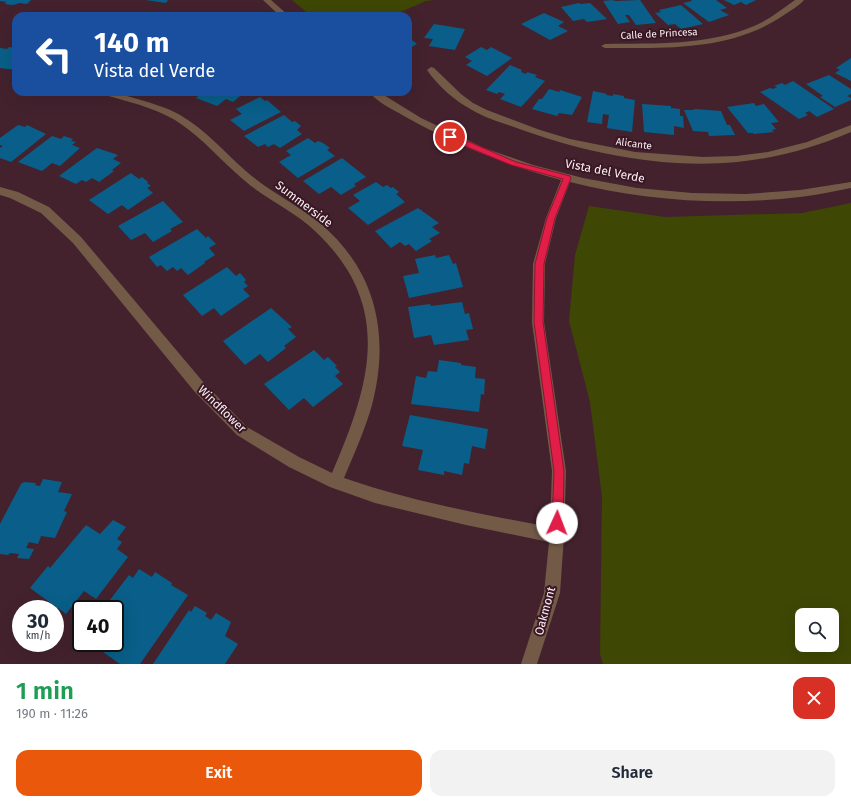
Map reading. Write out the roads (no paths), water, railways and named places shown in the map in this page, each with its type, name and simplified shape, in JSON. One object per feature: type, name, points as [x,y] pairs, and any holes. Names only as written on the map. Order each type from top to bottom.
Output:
[{"type":"street","points":[[267,0],[280,12]]},
{"type":"street","name":"Calle de Princesa","points":[[605,46],[684,44],[719,38],[756,28],[776,17],[800,0]]},
{"type":"street","name":"Alicante","points":[[431,70],[450,91],[476,109],[531,131],[570,142],[620,153],[650,157],[687,159],[732,159],[767,155],[799,148],[851,128]]},
{"type":"street","name":"Summerside","points":[[117,96],[178,117],[193,128],[253,182],[317,228],[345,256],[359,279],[370,306],[375,352],[368,394],[357,429],[335,482]]},
{"type":"street","name":"Vista del Verde","points":[[379,96],[414,118],[481,151],[513,163],[567,178],[644,192],[697,197],[748,197],[822,190],[851,185]]},
{"type":"street","name":"Oakmont","points":[[529,664],[552,593],[557,536],[559,471],[538,322],[539,264],[551,218],[567,178]]},
{"type":"street","name":"Windflower","points":[[0,191],[14,195],[45,210],[77,240],[199,387],[242,431],[294,462],[335,482],[375,496],[466,518],[557,536]]}]
